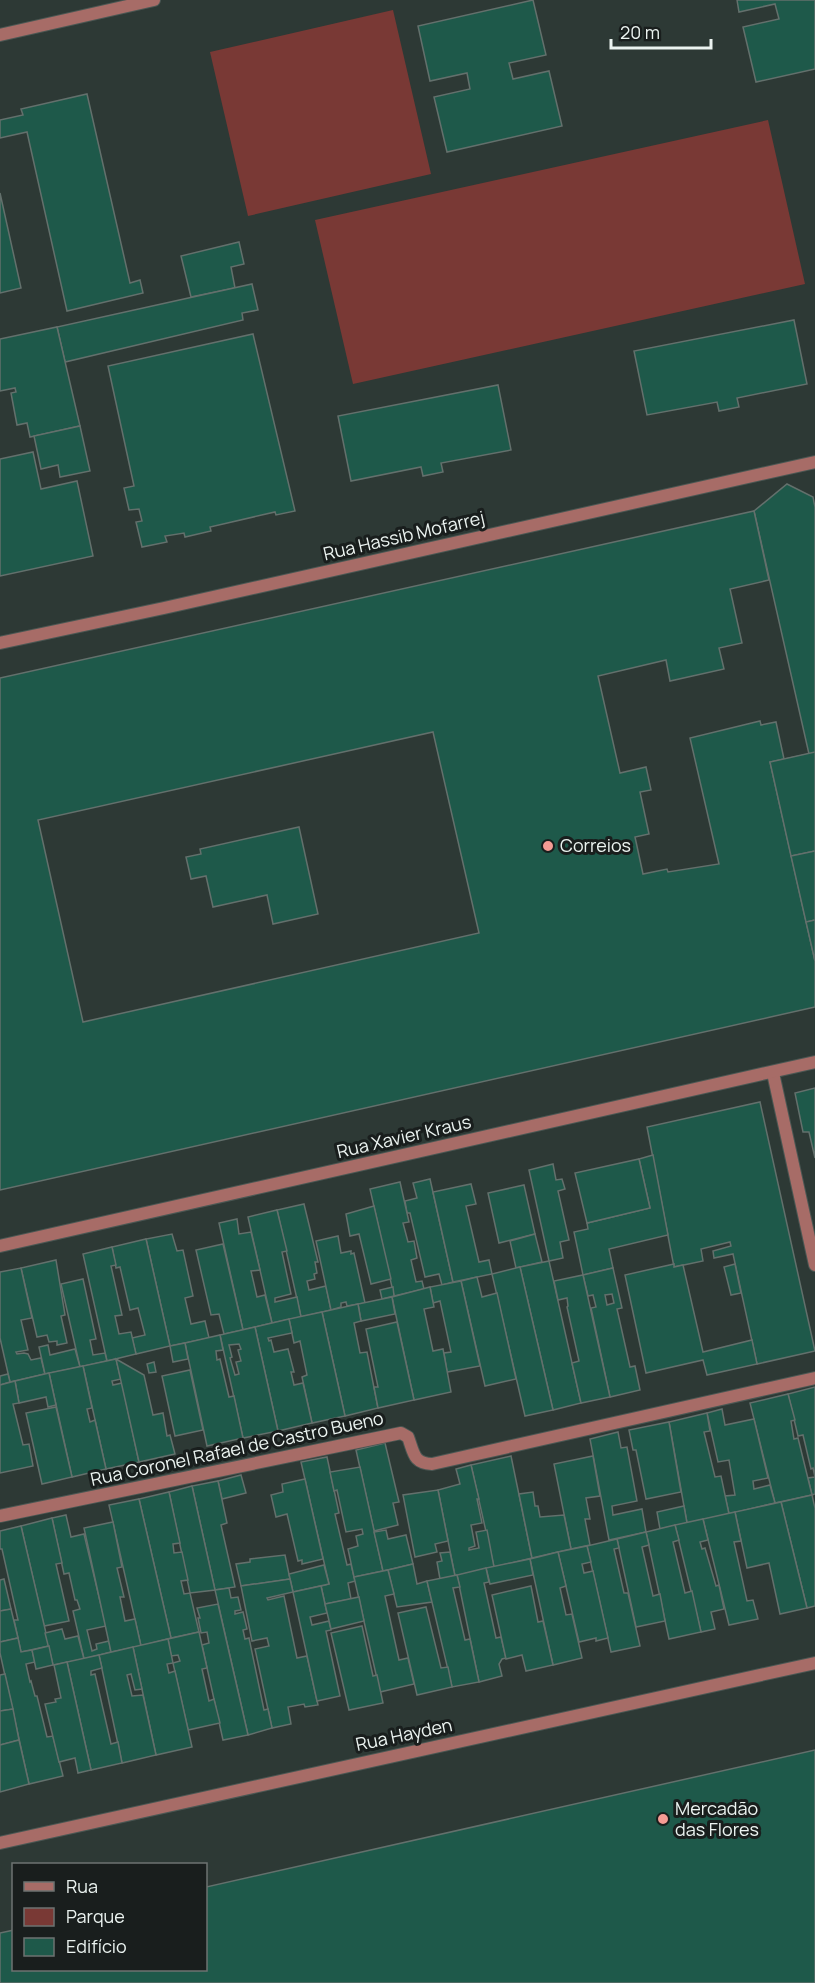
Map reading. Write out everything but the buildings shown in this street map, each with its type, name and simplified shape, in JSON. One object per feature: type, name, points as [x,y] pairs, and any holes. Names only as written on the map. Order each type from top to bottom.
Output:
[{"type":"street","points":[[0,34],[154,0]]},
{"type":"street","name":"Rua Hassib Mofarrej","points":[[0,643],[176,606],[815,462]]},
{"type":"street","name":"Rua Xavier Kraus","points":[[0,1246],[815,1062]]},
{"type":"street","points":[[773,1073],[815,1265]]},
{"type":"street","name":"Rua Coronel Rafael de Castro Bueno","points":[[0,1516],[401,1433],[408,1437],[418,1461],[432,1464],[815,1378]]},
{"type":"street","name":"Rua Hayden","points":[[0,1843],[815,1663]]},
{"type":"green space","points":[[393,10],[431,174],[248,216],[210,52]]},
{"type":"green space","points":[[768,120],[805,284],[353,384],[315,220]]},
{"type":"place","name":"Correios","points":[[548,846]]},
{"type":"place","name":"Mercadão das Flores","points":[[663,1819]]}]
